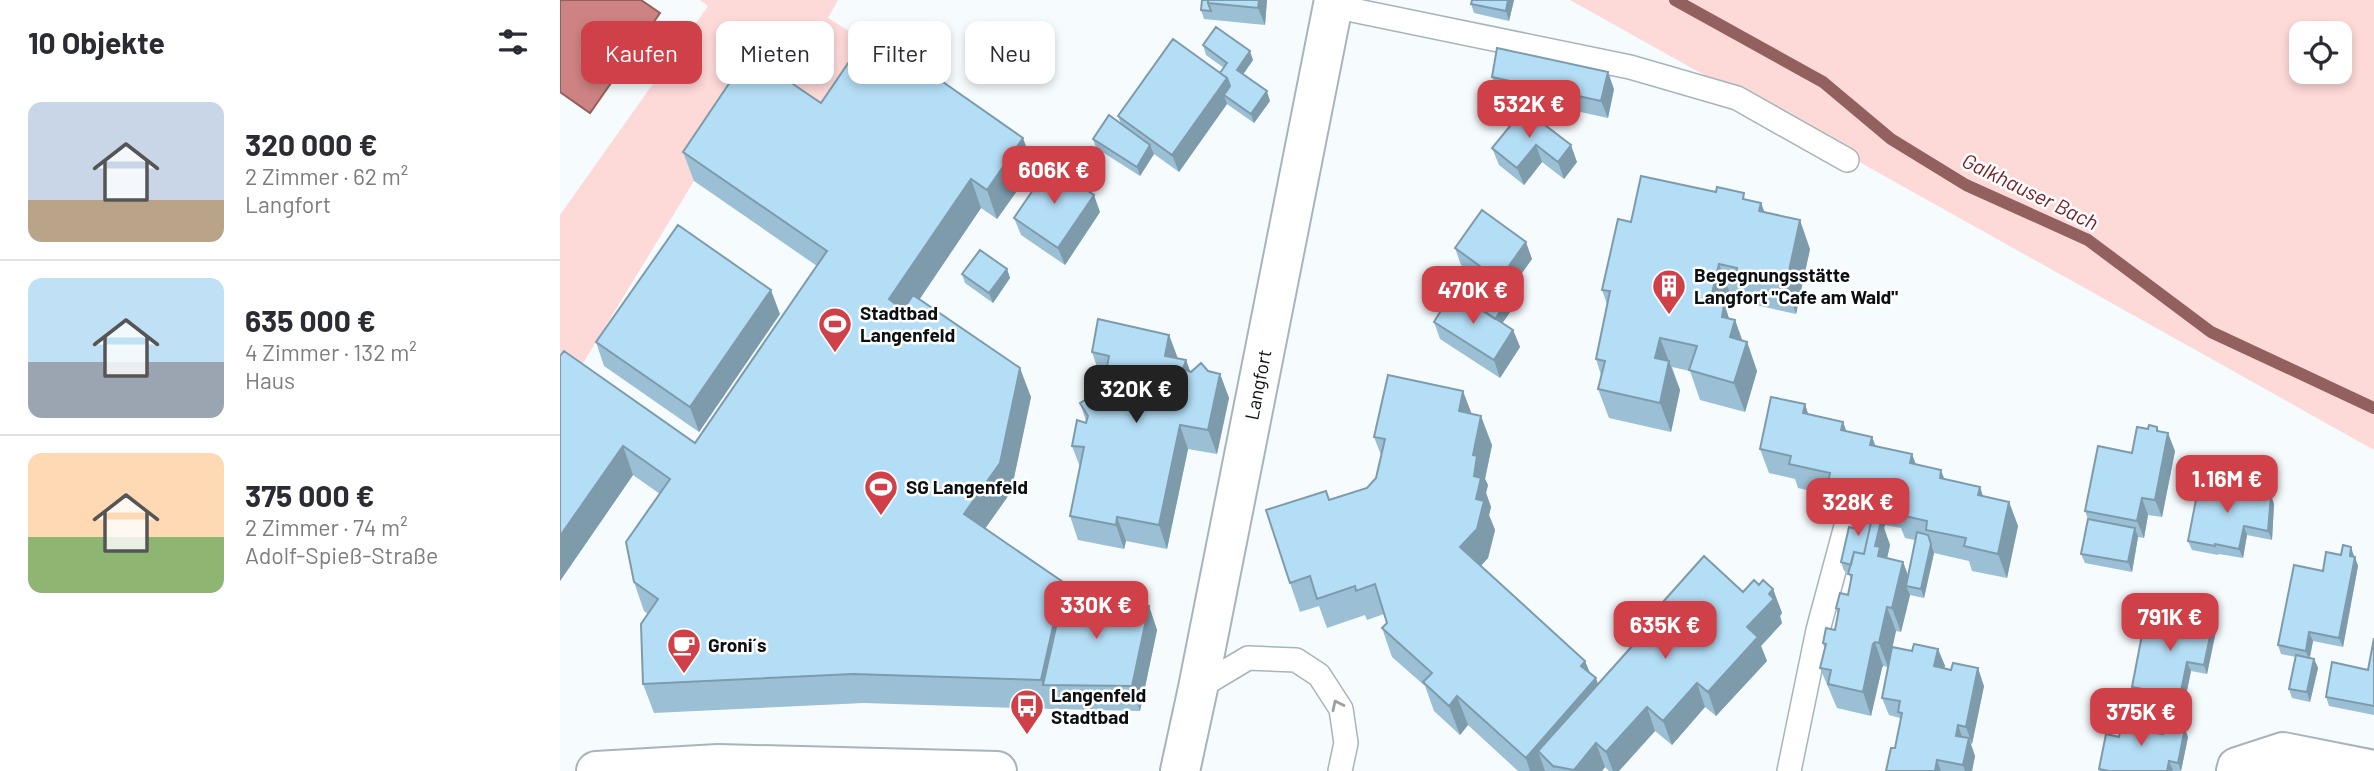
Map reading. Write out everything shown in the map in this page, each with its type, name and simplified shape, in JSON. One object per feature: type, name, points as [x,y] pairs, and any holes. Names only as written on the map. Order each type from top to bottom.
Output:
[{"type":"street","name":"Langfort","points":[[1180,771],[1334,3]]},
{"type":"street","points":[[2235,771],[2237,767],[2283,752],[2374,770]]},
{"type":"street","points":[[596,771],[718,764],[997,771]]},
{"type":"lane","points":[[1334,3],[1630,68],[1737,97],[1847,160]]},
{"type":"lane","points":[[1789,771],[1818,630],[1846,526]]},
{"type":"lane","points":[[1198,688],[1248,658],[1296,660],[1319,675],[1341,709],[1346,743],[1340,771]]},
{"type":"shaded area","points":[[560,0],[641,0],[660,13],[654,21],[581,21],[581,84],[610,84],[590,113],[560,92]]},
{"type":"shaded area","points":[[700,0],[838,0],[828,18],[833,21],[716,21],[716,84],[759,84],[694,181],[560,401],[560,215],[653,84],[702,84],[702,21],[697,21],[708,6]]},
{"type":"shaded area","points":[[1570,0],[2374,0],[2374,450]]},
{"type":"shaded area","points":[[834,22],[848,30],[848,84],[864,84],[831,132],[759,84],[834,84]]},
{"type":"building","points":[[1202,0],[1208,0],[1211,11],[1201,10]]},
{"type":"building","points":[[1208,0],[1259,0],[1258,8],[1208,3]]},
{"type":"building","points":[[1472,0],[1508,0],[1506,11],[1471,4]]},
{"type":"building","points":[[1216,27],[1250,51],[1237,70],[1267,91],[1251,114],[1224,95],[1230,86],[1227,78],[1220,73],[1227,63],[1203,45]]},
{"type":"building","points":[[1173,39],[1227,78],[1172,155],[1118,116]]},
{"type":"building","points":[[1497,48],[1608,72],[1601,101],[1492,77]]},
{"type":"building","points":[[848,63],[848,84],[946,84],[1023,138],[987,190],[971,179],[889,299],[903,310],[913,295],[1020,368],[1000,463],[964,514],[1063,582],[1041,680],[853,674],[643,684],[641,624],[658,599],[634,582],[626,542],[670,479],[623,446],[560,536],[560,356],[564,351],[695,443],[827,251],[683,152],[729,84],[793,84],[821,103]]},
{"type":"building","points":[[1524,109],[1571,145],[1558,162],[1536,145],[1517,168],[1492,148]]},
{"type":"building","points":[[1109,115],[1150,145],[1137,167],[1093,139]]},
{"type":"building","points":[[1050,165],[1094,195],[1058,248],[1014,218]]},
{"type":"building","name":"Begegnungsstätte Langfort \"Cafe am Wald\"","points":[[1641,176],[1716,192],[1717,187],[1744,193],[1743,199],[1761,203],[1759,211],[1800,220],[1786,285],[1736,274],[1737,268],[1719,264],[1710,302],[1724,305],[1722,317],[1735,320],[1730,337],[1747,342],[1734,383],[1689,370],[1697,346],[1660,338],[1655,358],[1669,361],[1660,403],[1598,389],[1605,361],[1596,359],[1610,291],[1602,290],[1618,219],[1631,222]]},
{"type":"building","points":[[1482,210],[1526,242],[1499,280],[1455,248]]},
{"type":"building","points":[[678,225],[771,290],[690,407],[596,342]]},
{"type":"building","points":[[980,250],[1007,269],[989,293],[962,274]]},
{"type":"building","points":[[1489,278],[1512,295],[1495,319],[1471,303]]},
{"type":"building","points":[[1453,291],[1513,330],[1494,360],[1434,322]]},
{"type":"building","points":[[1098,319],[1169,335],[1165,356],[1186,360],[1183,369],[1191,372],[1201,363],[1208,371],[1220,374],[1208,430],[1180,425],[1159,525],[1117,517],[1116,525],[1070,516],[1084,447],[1072,446],[1077,420],[1086,423],[1088,416],[1080,403],[1090,397],[1093,386],[1103,388],[1109,356],[1092,352]]},
{"type":"building","points":[[1388,375],[1463,391],[1459,411],[1481,416],[1473,455],[1477,456],[1474,476],[1481,478],[1476,499],[1484,501],[1477,529],[1460,547],[1585,661],[1581,666],[1596,678],[1526,758],[1457,696],[1449,706],[1423,682],[1432,673],[1382,628],[1387,623],[1375,584],[1356,591],[1355,586],[1317,599],[1310,576],[1290,583],[1266,510],[1326,491],[1329,500],[1367,488],[1376,478],[1385,439],[1374,437]]},
{"type":"building","points":[[1771,397],[1805,404],[1803,413],[1843,422],[1841,430],[1872,437],[1870,445],[1912,454],[1910,463],[1941,470],[1940,478],[1980,487],[1978,495],[2009,502],[1998,554],[1964,546],[1966,538],[1926,530],[1927,521],[1896,514],[1898,506],[1858,497],[1860,488],[1828,482],[1830,473],[1789,464],[1791,456],[1760,449]]},
{"type":"building","points":[[2149,425],[2157,427],[2157,431],[2168,433],[2155,500],[2142,498],[2137,521],[2085,511],[2098,446],[2132,453],[2137,427],[2148,429]]},
{"type":"building","points":[[2199,484],[2271,495],[2268,531],[2244,526],[2239,549],[2188,541]]},
{"type":"building","points":[[1863,512],[1881,516],[1880,521],[1872,518],[1864,554],[1854,552],[1851,565],[1841,562],[1849,527],[1860,530]]},
{"type":"building","points":[[1872,518],[1881,521],[1875,546],[1880,547],[1878,556],[1903,562],[1892,608],[1887,607],[1879,643],[1873,644],[1863,692],[1828,684],[1831,670],[1820,668],[1826,644],[1823,643],[1826,628],[1835,630],[1840,593],[1848,595],[1852,575],[1848,574],[1854,552],[1864,554]]},
{"type":"building","points":[[2088,519],[2135,528],[2128,562],[2081,554]]},
{"type":"building","points":[[1917,532],[1928,535],[1931,544],[1921,589],[1906,586]]},
{"type":"building","points":[[2343,545],[2351,547],[2350,556],[2355,557],[2339,638],[2309,632],[2306,651],[2278,645],[2294,565],[2323,571],[2326,552],[2341,555]]},
{"type":"building","points":[[1704,556],[1743,592],[1754,580],[1759,585],[1763,580],[1773,589],[1769,594],[1774,599],[1747,627],[1758,637],[1708,692],[1697,683],[1663,721],[1647,707],[1606,752],[1596,743],[1574,770],[1553,766],[1538,751],[1643,634],[1638,630]]},
{"type":"building","points":[[1065,587],[1149,606],[1132,686],[1043,685]]},
{"type":"building","points":[[2175,616],[2213,622],[2204,665],[2187,662],[2180,696],[2132,687],[2145,619],[2173,624]]},
{"type":"building","points":[[2374,638],[2374,706],[2326,697],[2332,662],[2368,670]]},
{"type":"building","points":[[1914,644],[1938,649],[1934,666],[1951,670],[1953,663],[1978,668],[1966,727],[1958,725],[1956,736],[1969,738],[1963,765],[1937,760],[1935,771],[1886,771],[1891,748],[1895,748],[1902,713],[1898,712],[1900,701],[1882,698],[1892,647],[1912,651]]},
{"type":"building","points":[[2296,655],[2314,659],[2307,692],[2289,689]]},
{"type":"building","points":[[2123,716],[2147,720],[2144,731],[2163,734],[2165,724],[2185,728],[2178,763],[2169,761],[2167,771],[2099,769],[2106,734],[2119,737]]},
{"type":"waterway","name":"Galkhauser Bach","points":[[1675,0],[1823,82],[1891,139],[1966,185],[2088,240],[2211,332],[2374,408]]},
{"type":"place","name":"Begegnungsstätte Langfort \"Cafe am Wald\"","points":[[1669,316]]},
{"type":"place","name":"Stadtbad Langenfeld","points":[[835,354]]},
{"type":"place","name":"SG Langenfeld","points":[[881,517]]},
{"type":"place","name":"Groni´s","points":[[684,675]]},
{"type":"place","name":"Langenfeld Stadtbad","points":[[1027,736]]}]
